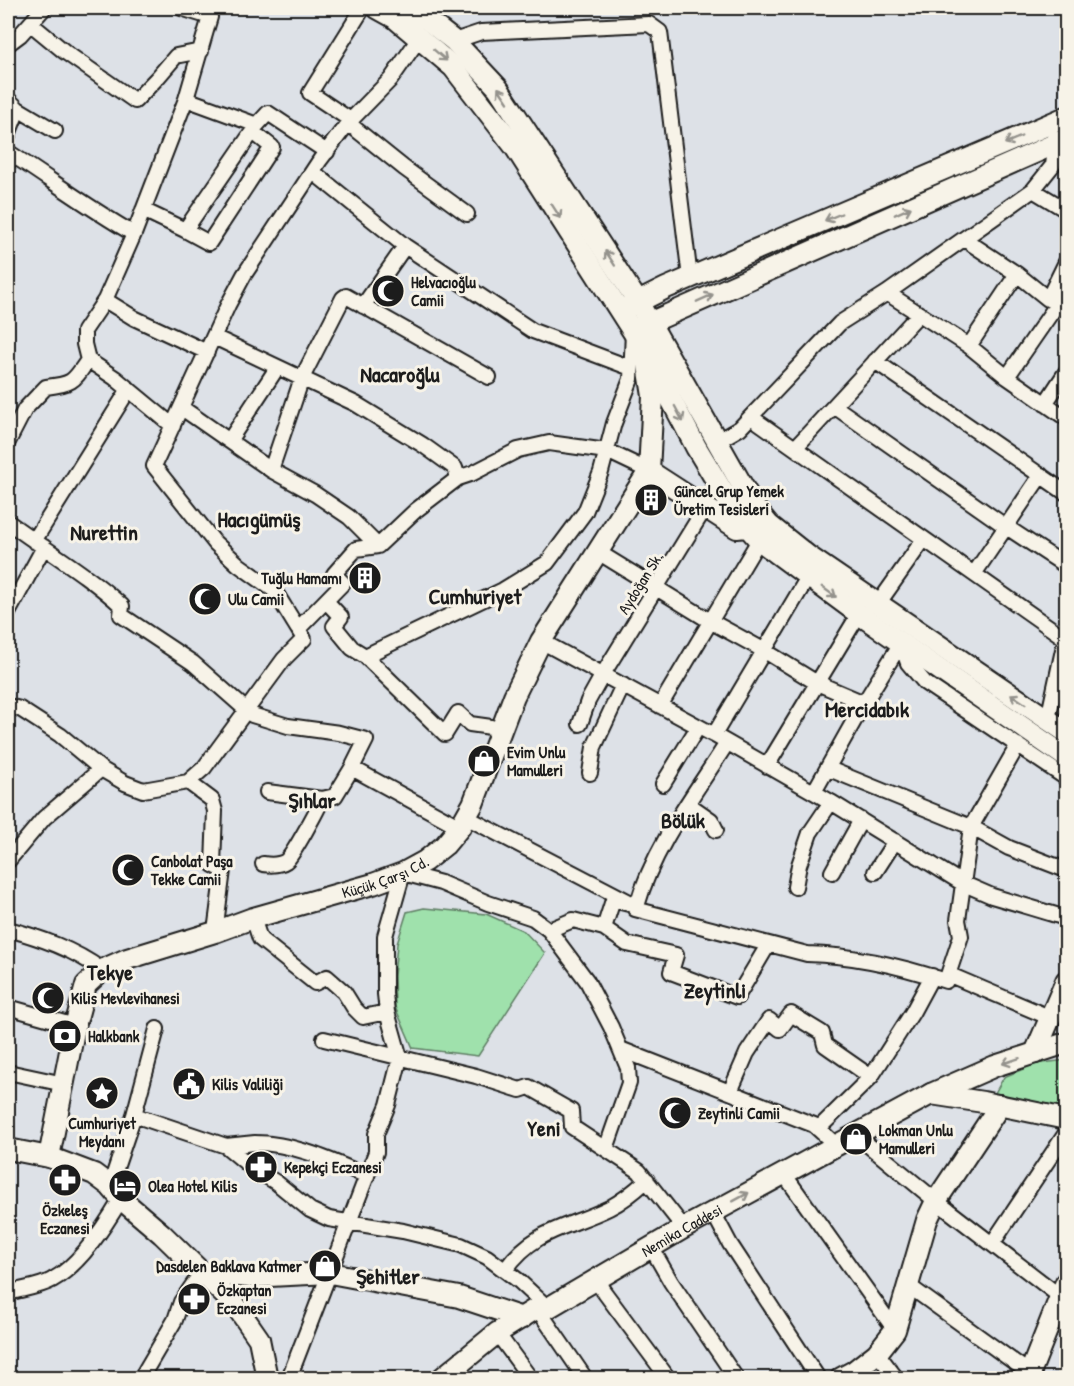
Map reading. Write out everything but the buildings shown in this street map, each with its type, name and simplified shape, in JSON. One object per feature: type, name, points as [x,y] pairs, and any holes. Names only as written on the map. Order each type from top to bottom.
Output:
[{"type":"main road","points":[[377,8],[396,13],[453,67],[515,147],[620,311],[641,327],[716,442],[755,508],[769,525],[808,556],[1066,732]]},
{"type":"main road","points":[[412,8],[454,41],[498,88],[638,302],[641,327]]},
{"type":"main road","points":[[641,327],[1057,136],[1066,117]]},
{"type":"main road","points":[[620,311],[690,278],[1057,136]]},
{"type":"main road","points":[[625,282],[666,288]]},
{"type":"main road","points":[[682,308],[655,350],[649,471],[737,528],[753,534],[901,644],[1066,757]]},
{"type":"main road","points":[[655,350],[696,447],[753,534]]},
{"type":"main road","name":"Küçük Çarşı Cd.","points":[[102,969],[253,918],[373,884],[403,873],[445,845],[463,822],[514,696],[541,641],[649,471]]},
{"type":"main road","points":[[49,1157],[75,1026],[86,985],[102,969]]},
{"type":"main road","points":[[1035,1053],[1066,981]]},
{"type":"main road","name":"Nemika Caddesi","points":[[441,1378],[497,1334],[536,1311],[596,1281],[684,1228],[931,1094],[995,1066],[1066,1043]]},
{"type":"main road","points":[[931,1094],[1066,1119]]},
{"type":"main road","points":[[841,1378],[877,1353],[895,1330],[900,1306],[909,1286],[927,1221],[936,1201],[1000,1105]]},
{"type":"main road","points":[[8,1149],[49,1157],[94,1174],[115,1192],[236,1306],[259,1339],[267,1378]]},
{"type":"main road","points":[[201,1273],[249,1276],[330,1273],[536,1311]]},
{"type":"main road","points":[[1031,1377],[1064,1293]]},
{"type":"street","points":[[8,44],[31,24],[44,8]]},
{"type":"street","points":[[173,426],[129,389],[88,360],[84,331],[105,300],[134,234],[186,99],[201,51],[210,17],[181,8]]},
{"type":"street","points":[[363,8],[310,93],[349,119],[348,123],[467,214]]},
{"type":"street","points":[[31,24],[65,52],[135,101],[176,56],[201,51]]},
{"type":"street","points":[[454,41],[481,32],[649,24],[660,32],[690,278]]},
{"type":"street","points":[[8,706],[20,709],[60,735],[101,769],[125,783],[143,790],[188,782],[204,768],[284,659],[304,639],[274,590],[239,565],[215,543],[154,466],[244,275],[348,123],[391,79],[420,37]]},
{"type":"street","points":[[143,210],[209,243],[272,147],[255,129],[186,99]]},
{"type":"street","points":[[8,135],[13,104],[55,131]]},
{"type":"street","points":[[185,230],[268,113],[327,152]]},
{"type":"street","points":[[716,442],[741,428],[840,324],[1033,190],[1053,165],[1057,136]]},
{"type":"street","points":[[8,152],[103,216],[134,234]]},
{"type":"street","points":[[314,172],[405,246],[533,331],[631,368]]},
{"type":"street","points":[[1033,190],[1066,210]]},
{"type":"street","points":[[964,239],[1057,303]]},
{"type":"street","points":[[363,306],[405,246]]},
{"type":"street","points":[[1007,377],[1057,303],[1066,262]]},
{"type":"street","points":[[969,346],[1017,274]]},
{"type":"street","points":[[887,293],[969,346],[1007,377],[1066,418]]},
{"type":"street","points":[[271,470],[302,378],[346,296],[489,377]]},
{"type":"street","points":[[105,300],[134,318],[207,352]]},
{"type":"street","points":[[795,448],[919,314]]},
{"type":"street","points":[[365,656],[502,590],[547,563],[585,512],[631,379],[631,368],[641,327]]},
{"type":"street","points":[[214,337],[356,404],[456,468],[458,478]]},
{"type":"street","points":[[8,442],[13,420],[46,387],[67,385],[76,378],[88,360]]},
{"type":"street","points":[[875,361],[1066,493]]},
{"type":"street","points":[[229,441],[277,368]]},
{"type":"street","points":[[1045,404],[1066,372]]},
{"type":"street","points":[[8,613],[39,544],[129,389]]},
{"type":"street","points":[[834,406],[1066,566]]},
{"type":"street","points":[[182,408],[271,470],[315,494],[349,517],[378,546]]},
{"type":"street","points":[[750,417],[1066,638],[1048,719]]},
{"type":"street","points":[[298,629],[343,583],[334,574],[356,549],[378,546],[415,511],[458,478],[473,473],[518,450],[549,443],[607,451],[649,471]]},
{"type":"street","points":[[974,574],[1041,475]]},
{"type":"street","name":"Aydoğan Sk.","points":[[580,724],[588,701],[603,674],[705,508]]},
{"type":"street","points":[[8,522],[107,592],[122,606],[120,615],[193,663],[252,715],[288,726],[339,733],[366,740],[335,796],[322,799],[267,792]]},
{"type":"street","points":[[660,706],[710,621],[753,534]]},
{"type":"street","points":[[878,604],[924,539]]},
{"type":"street","points":[[598,552],[817,683],[864,703]]},
{"type":"street","points":[[714,735],[808,577]]},
{"type":"street","points":[[326,601],[341,617],[334,626],[352,648],[365,656],[445,734],[458,713],[470,724],[491,728],[497,736]]},
{"type":"street","points":[[767,766],[859,614]]},
{"type":"street","points":[[541,641],[814,792],[962,883],[992,896],[1066,918]]},
{"type":"street","points":[[814,792],[829,769],[864,703],[901,644]]},
{"type":"street","points":[[901,644],[908,663],[925,683],[1066,778]]},
{"type":"street","points":[[590,773],[594,747],[623,685]]},
{"type":"street","points":[[663,784],[698,727]]},
{"type":"street","points":[[727,742],[655,860],[635,909],[727,932],[768,945],[807,954],[856,958],[946,981],[950,975],[961,936],[958,920],[971,827],[1018,745]]},
{"type":"street","points":[[352,768],[637,906]]},
{"type":"street","points":[[8,861],[44,818],[101,769]]},
{"type":"street","points":[[829,769],[971,827],[1009,848],[1066,870]]},
{"type":"street","points":[[188,782],[212,800],[215,811],[213,865],[223,870],[215,932]]},
{"type":"street","points":[[263,864],[273,865],[286,860],[322,799]]},
{"type":"street","points":[[795,887],[810,833],[831,802]]},
{"type":"street","points":[[688,804],[711,820],[716,830]]},
{"type":"street","points":[[832,872],[861,820]]},
{"type":"street","points":[[875,872],[895,841]]},
{"type":"street","points":[[289,1378],[376,1152],[376,1134],[400,1058],[387,1012],[384,936],[403,873],[441,883],[488,903],[533,918],[549,930],[587,981],[628,1068],[629,1083],[606,1149]]},
{"type":"street","points":[[604,928],[613,900],[637,906]]},
{"type":"street","points":[[253,918],[260,939],[315,983],[327,977],[344,992],[363,1017],[387,1012]]},
{"type":"street","points":[[549,930],[573,920],[604,928],[627,944],[676,955],[671,972],[737,997],[768,945]]},
{"type":"street","points":[[8,929],[56,944],[83,956],[102,969]]},
{"type":"street","points":[[950,975],[1051,1018]]},
{"type":"street","points":[[818,1129],[871,1077],[912,1013],[932,976]]},
{"type":"street","points":[[8,1007],[75,1026]]},
{"type":"street","points":[[730,1092],[747,1053],[769,1020],[780,1029],[791,1014],[822,1033],[825,1045],[871,1077]]},
{"type":"street","points":[[8,1293],[51,1281],[65,1270],[100,1233],[115,1192],[157,1029]]},
{"type":"street","points":[[324,1039],[476,1076],[520,1090],[529,1087],[571,1111],[572,1127],[639,1172],[684,1228]]},
{"type":"street","points":[[620,1049],[814,1125],[837,1146]]},
{"type":"street","points":[[8,1072],[64,1084]]},
{"type":"street","points":[[134,1115],[226,1146],[310,1210],[329,1219],[402,1231],[461,1245],[487,1257],[506,1269],[585,1378]]},
{"type":"street","points":[[992,1244],[1066,1132]]},
{"type":"street","points":[[856,1135],[992,1244],[1064,1293]]},
{"type":"street","points":[[226,1146],[255,1143],[294,1149],[331,1160],[367,1176]]},
{"type":"street","points":[[784,1174],[895,1330]]},
{"type":"street","points":[[506,1269],[520,1252],[539,1236],[611,1207],[647,1180]]},
{"type":"street","points":[[713,1212],[730,1244],[818,1378]]},
{"type":"street","points":[[651,1247],[671,1282],[736,1378]]},
{"type":"street","points":[[141,1378],[175,1320],[181,1302],[201,1273]]},
{"type":"street","points":[[596,1281],[668,1378]]},
{"type":"street","points":[[909,1286],[1031,1377]]},
{"type":"street","points":[[497,1334],[530,1378]]},
{"type":"street","points":[[877,1353],[896,1378]]},
{"type":"green space","points":[[424,908],[486,914],[524,931],[545,953],[478,1056],[413,1048],[395,1007],[394,976],[397,944],[407,912]]},
{"type":"green space","points":[[1066,1060],[1066,1113],[998,1099],[995,1093],[1004,1077],[1035,1064]]},
{"type":"place","name":"Helvacıoğlu Camii","points":[[388,291]]},
{"type":"place","name":"Güncel Grup Yemek Üretim Tesisleri","points":[[651,500]]},
{"type":"place","name":"Tuğlu Hamamı","points":[[365,578]]},
{"type":"place","name":"Ulu Camii","points":[[205,599]]},
{"type":"place","name":"Evim Unlu Mamulleri","points":[[484,761]]},
{"type":"place","name":"Canbolat Paşa Tekke Camii","points":[[128,870]]},
{"type":"place","name":"Kilis Mevlevihanesi","points":[[48,998]]},
{"type":"place","name":"Halkbank","points":[[65,1036]]},
{"type":"place","name":"Kilis Valiliği","points":[[189,1084]]},
{"type":"place","name":"Cumhuriyet Meydanı","points":[[102,1093]]},
{"type":"place","name":"Zeytinli Camii","points":[[675,1113]]},
{"type":"place","name":"Lokman Unlu Mamulleri","points":[[856,1139]]},
{"type":"place","name":"Kepekçi Eczanesi","points":[[261,1167]]},
{"type":"place","name":"Özkeleş Eczanesi","points":[[65,1180]]},
{"type":"place","name":"Olea Hotel Kilis","points":[[125,1186]]},
{"type":"place","name":"Dasdelen Baklava Katmer","points":[[325,1266]]},
{"type":"place","name":"Özkaptan Eczanesi","points":[[194,1299]]},
{"type":"district","name":"Nacaroğlu","points":[[400,374]]},
{"type":"district","name":"Hacıgümüş","points":[[259,519]]},
{"type":"district","name":"Nurettin","points":[[104,532]]},
{"type":"district","name":"Cumhuriyet","points":[[475,596]]},
{"type":"district","name":"Mercidabık","points":[[867,709]]},
{"type":"district","name":"Şıhlar","points":[[312,800]]},
{"type":"district","name":"Bölük","points":[[683,820]]},
{"type":"district","name":"Tekye","points":[[110,972]]},
{"type":"district","name":"Zeytinli","points":[[715,990]]},
{"type":"district","name":"Yeni","points":[[544,1128]]},
{"type":"district","name":"Şehitler","points":[[388,1276]]}]
